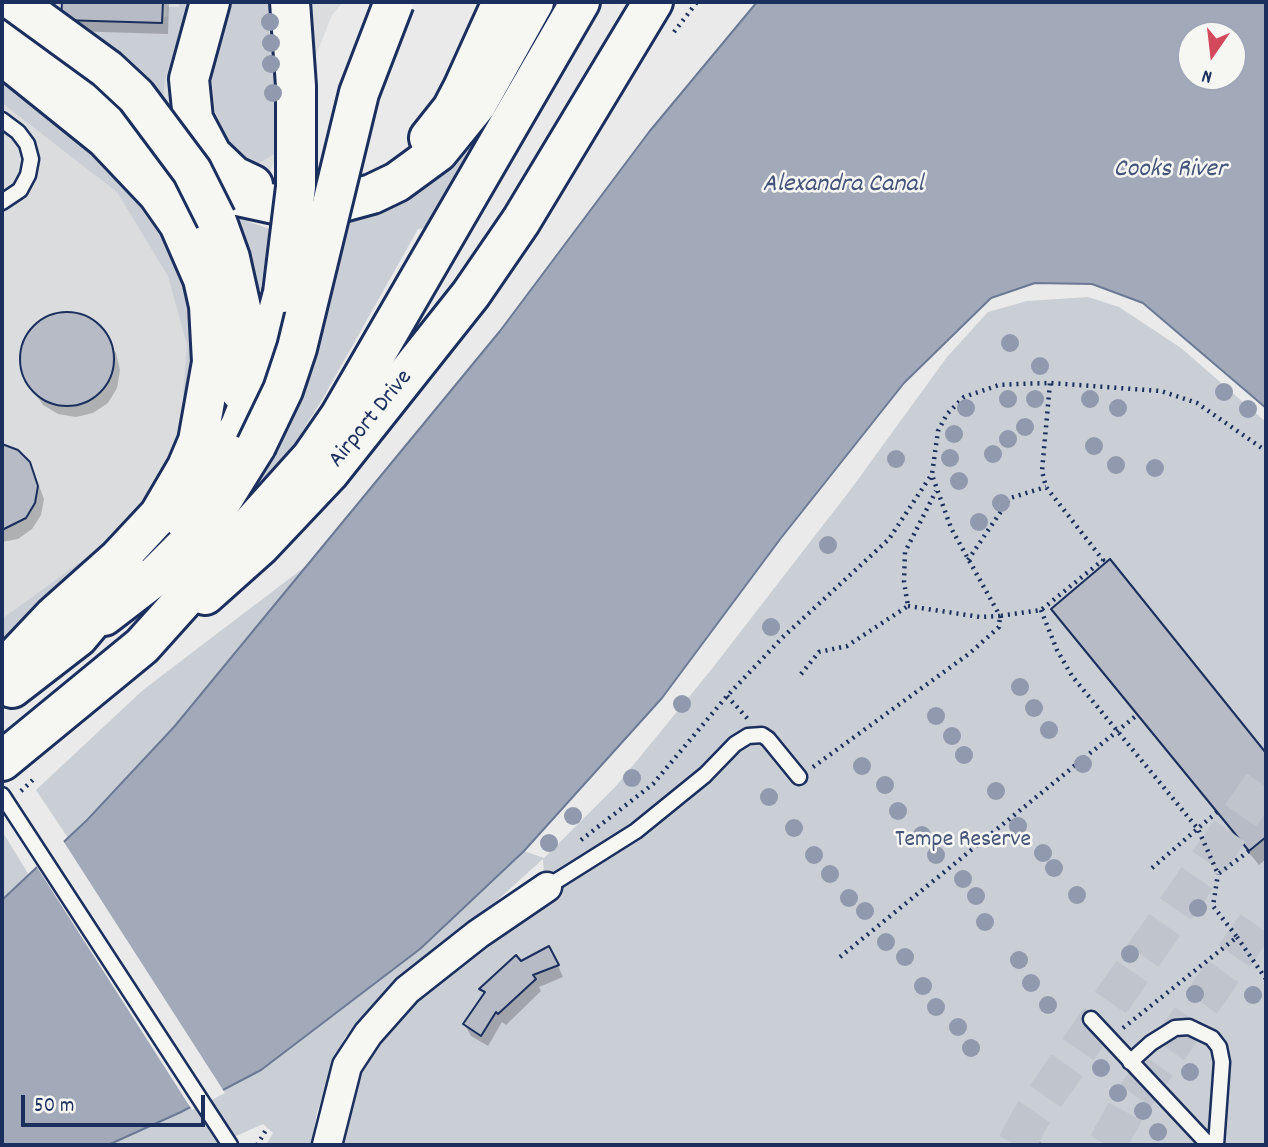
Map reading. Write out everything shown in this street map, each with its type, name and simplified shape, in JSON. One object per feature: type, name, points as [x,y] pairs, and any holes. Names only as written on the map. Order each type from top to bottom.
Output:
[{"type":"main road","points":[[15,2],[107,69],[136,96],[216,203],[236,286],[244,344],[239,406],[209,483]]},
{"type":"main road","points":[[210,2],[193,60],[188,93],[196,129],[212,155],[234,176],[261,188],[296,196],[364,196],[432,135],[452,109],[502,2]]},
{"type":"main road","points":[[2,695],[151,580],[192,538],[220,504],[248,436],[272,339],[293,227],[296,110],[290,2]]},
{"type":"main road","points":[[78,637],[173,529],[283,390],[297,348],[359,93],[394,2]]},
{"type":"main road","points":[[2,54],[86,104],[216,203],[250,200],[288,206],[328,206],[364,196],[419,168],[453,137],[477,104],[534,2]]},
{"type":"main road","points":[[142,646],[311,458],[346,405],[580,2]]},
{"type":"main road","points":[[482,173],[595,2]]},
{"type":"main road","name":"Airport Drive","points":[[2,761],[261,545],[377,416],[498,256],[653,2]]},
{"type":"main road","points":[[2,24],[216,203]]},
{"type":"main road","points":[[2,54],[105,138],[158,194],[179,224],[203,279],[209,306],[212,362],[198,441],[183,475],[159,515],[118,559],[52,617],[2,671]]},
{"type":"street","points":[[327,1145],[347,1066],[368,1034],[407,989],[478,934],[547,887]]},
{"type":"lane","points":[[2,120],[18,132],[27,144],[31,159],[28,175],[20,190],[2,202]]},
{"type":"lane","points":[[547,887],[636,831],[705,775],[741,739],[762,735],[799,777]]},
{"type":"lane","points":[[2,795],[229,1144]]},
{"type":"lane","points":[[1091,1019],[1209,1145]]},
{"type":"lane","points":[[1129,1062],[1151,1043],[1175,1028],[1189,1027],[1212,1038],[1219,1047],[1222,1062],[1216,1145]]},
{"type":"path","points":[[799,777],[970,653],[999,627],[1000,616],[968,560],[936,491],[932,474],[938,431],[947,414],[964,397],[999,385],[1050,383],[1161,391],[1181,396],[1210,411],[1266,451]]},
{"type":"path","points":[[801,674],[819,652],[847,646],[908,606],[981,617],[1041,610],[1103,560],[1045,487],[1042,471],[1050,383]]},
{"type":"path","points":[[575,844],[653,784],[727,696],[783,636],[889,539],[932,474]]},
{"type":"path","points":[[968,560],[1010,498],[1045,487]]},
{"type":"path","points":[[908,606],[904,582],[905,552],[936,491]]},
{"type":"path","points":[[1041,610],[1063,663],[1198,829],[1218,874],[1213,905],[1266,979]]},
{"type":"path","points":[[839,957],[1137,715]]},
{"type":"path","points":[[1152,868],[1217,813]]},
{"type":"path","points":[[1218,874],[1249,851]]},
{"type":"path","points":[[1108,1040],[1237,937]]},
{"type":"path","points":[[257,1145],[266,1130]]},
{"type":"shaded area","points":[[2,2],[343,2],[332,15],[183,392],[181,421],[167,463],[120,533],[2,651]]},
{"type":"green space","points":[[179,2],[190,2],[165,79],[163,102],[61,20],[162,23],[162,17],[167,17],[167,7],[179,7]]},
{"type":"green space","points":[[227,2],[275,2],[280,151],[257,164],[231,146],[215,111],[211,68]]},
{"type":"green space","points":[[551,2],[565,2],[435,227],[418,229],[323,398],[277,472],[246,510],[222,526],[344,224],[379,212],[424,188],[456,155]]},
{"type":"green space","points":[[2,72],[121,172],[162,224],[189,294],[196,330],[189,428],[154,500],[103,557],[2,641],[2,619],[120,533],[167,463],[181,421],[187,345],[168,276],[117,192],[2,103]]},
{"type":"green space","points":[[226,214],[270,229],[258,304]]},
{"type":"green space","name":"Tempe Reserve","points":[[1088,297],[1119,307],[1181,348],[1266,422],[1266,1145],[338,1145],[356,1072],[409,1006],[468,959],[546,905],[543,859],[345,1037],[317,1112],[311,1145],[266,1145],[273,1133],[263,1124],[216,1145],[108,1145],[261,1070],[420,949],[524,851],[544,858],[617,785],[711,670],[851,489],[947,357],[988,312],[1027,301]]},
{"type":"green space","points":[[306,566],[174,727],[68,838],[36,790],[143,690]]},
{"type":"green space","points":[[2,831],[29,875],[2,900]]},
{"type":"water","name":"Alexandra Canal","points":[[757,2],[1266,2],[1266,408],[1143,303],[1092,284],[1035,283],[991,298],[904,383],[781,538],[662,698],[524,851],[420,949],[261,1070],[181,1112],[108,1145],[2,1145],[2,900],[87,820],[174,727],[500,331],[649,132]]},
{"type":"pier","points":[[62,839],[225,1093],[192,1110],[35,864]]},
{"type":"building","points":[[62,2],[163,2],[162,23],[61,20]]},
{"type":"building","points":[[67,312],[85,315],[100,326],[111,341],[114,359],[111,377],[100,392],[85,403],[67,406],[49,403],[34,392],[23,377],[20,359],[23,341],[34,326],[49,315]]},
{"type":"building","points":[[2,444],[18,450],[30,462],[38,486],[35,503],[26,518],[2,530]]},
{"type":"building","points":[[1110,559],[1266,753],[1266,837],[1249,851],[1051,609]]},
{"type":"building","points":[[549,946],[559,965],[533,975],[536,979],[498,1014],[496,1012],[481,1036],[463,1024],[485,992],[479,989],[516,955],[521,961]]},
{"type":"tunnel","points":[[1016,1145],[1031,1117],[1266,779]]},
{"type":"tunnel","points":[[1107,1145],[1129,1105],[1266,911]]},
{"type":"water label","name":"Cooks River","points":[[1170,171]]}]
